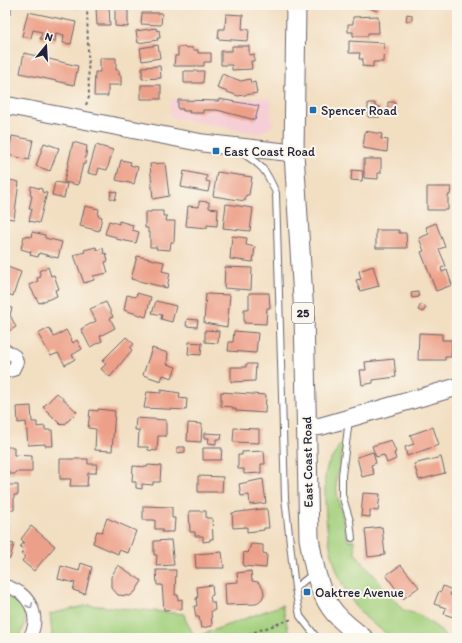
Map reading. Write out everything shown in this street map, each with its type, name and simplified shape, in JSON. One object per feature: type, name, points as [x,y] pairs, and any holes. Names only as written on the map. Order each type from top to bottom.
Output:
[{"type":"main road","name":"East Coast Road","points":[[296,5],[294,153],[304,315],[309,538],[315,572],[331,608],[348,627],[363,638]]},
{"type":"street","points":[[5,105],[203,143],[234,148],[294,153]]},
{"type":"street","points":[[5,350],[15,356],[17,362],[13,370],[5,372]]},
{"type":"street","points":[[307,428],[322,426],[457,387]]},
{"type":"street","points":[[5,586],[22,593],[32,606],[34,621],[29,638]]},
{"type":"lane","points":[[234,148],[258,163],[266,171],[276,193],[285,498],[294,588],[300,616],[317,638]]},
{"type":"lane","points":[[350,418],[342,475],[342,495],[350,521],[352,538]]},
{"type":"lane","points":[[294,588],[315,572]]},
{"type":"path","points":[[81,119],[89,97],[87,5]]},
{"type":"path","points":[[237,638],[300,616]]},
{"type":"shaded area","points":[[270,98],[273,125],[259,134],[170,117],[171,99]]},
{"type":"green space","points":[[344,444],[336,480],[337,494],[348,541],[354,540],[355,553],[403,610],[420,615],[439,629],[446,638],[399,639],[392,637],[382,631],[365,616],[353,602],[344,587],[331,552],[326,516],[325,474],[328,464],[339,445]]},
{"type":"green space","points":[[5,593],[17,600],[24,612],[24,625],[18,638],[5,638]]},
{"type":"green space","points":[[89,605],[185,614],[185,619],[195,637],[282,605],[289,633],[278,638],[50,638],[52,634],[50,614]]},
{"type":"building","points":[[5,5],[11,5],[11,14],[5,14]]},
{"type":"building","points":[[59,5],[78,5],[77,8]]},
{"type":"building","points":[[362,5],[380,5],[377,11]]},
{"type":"building","points":[[109,6],[110,25],[97,25],[96,7]]},
{"type":"building","points":[[115,9],[128,9],[128,27],[115,26]]},
{"type":"building","points":[[28,12],[76,22],[71,44],[63,43],[64,35],[56,33],[55,42],[40,39],[42,32],[33,30],[31,38],[22,36]]},
{"type":"building","points":[[142,13],[162,13],[161,25],[141,24]]},
{"type":"building","points":[[226,14],[243,15],[242,29],[249,29],[248,41],[218,39],[219,29],[225,29]]},
{"type":"building","points":[[407,14],[412,15],[412,21],[406,21]]},
{"type":"building","points":[[378,16],[379,33],[368,33],[368,36],[353,36],[353,32],[348,32],[348,24],[353,24],[353,17]]},
{"type":"building","points":[[156,28],[157,31],[159,30],[160,38],[157,38],[158,40],[138,43],[136,31]]},
{"type":"building","points":[[349,41],[384,43],[383,62],[373,62],[373,67],[362,66],[363,59],[359,59],[360,53],[349,53]]},
{"type":"building","points":[[158,45],[160,58],[142,61],[140,48]]},
{"type":"building","points":[[232,46],[249,46],[249,55],[254,54],[254,61],[251,61],[252,69],[232,70],[232,65],[221,65],[221,51],[232,51]]},
{"type":"building","points":[[178,47],[193,48],[193,50],[198,50],[198,53],[211,53],[211,62],[204,62],[204,66],[174,66],[175,56],[178,56]]},
{"type":"building","points":[[24,53],[78,66],[74,85],[20,73]]},
{"type":"building","points":[[100,58],[116,58],[116,70],[119,70],[119,75],[121,75],[121,85],[108,85],[108,96],[94,96],[95,72],[100,72]]},
{"type":"building","points":[[160,66],[161,78],[142,79],[142,67]]},
{"type":"building","points":[[184,71],[204,71],[203,83],[184,83]]},
{"type":"building","points":[[222,74],[241,81],[250,79],[251,83],[255,82],[257,93],[238,96],[217,88]]},
{"type":"building","points":[[141,85],[161,85],[161,99],[141,99]]},
{"type":"building","points":[[219,99],[259,106],[255,120],[217,110],[203,110],[203,113],[189,113],[190,111],[178,109],[178,100],[219,101]]},
{"type":"building","points":[[388,102],[395,102],[396,115],[388,115]]},
{"type":"building","points":[[368,103],[375,103],[375,107],[380,107],[380,117],[368,117]]},
{"type":"building","points":[[365,131],[382,134],[381,139],[388,140],[387,152],[363,148]]},
{"type":"building","points":[[12,136],[33,140],[29,160],[8,155]]},
{"type":"building","points":[[73,142],[87,146],[85,164],[83,164],[78,185],[64,182]]},
{"type":"building","points":[[44,143],[59,148],[50,171],[36,166]]},
{"type":"building","points":[[96,145],[113,150],[107,170],[99,168],[97,175],[88,173]]},
{"type":"building","points":[[364,159],[381,159],[381,173],[378,173],[378,179],[364,178]]},
{"type":"building","points":[[121,160],[131,162],[130,165],[138,167],[134,184],[116,180]]},
{"type":"building","points":[[165,163],[169,196],[153,199],[150,164]]},
{"type":"building","points":[[352,170],[363,171],[362,181],[351,180]]},
{"type":"building","points":[[184,171],[207,176],[206,181],[210,182],[208,192],[181,187]]},
{"type":"building","points":[[217,172],[252,177],[249,195],[246,195],[245,201],[213,196]]},
{"type":"building","points":[[5,179],[19,182],[14,219],[5,218]]},
{"type":"building","points":[[55,182],[67,184],[64,198],[52,195]]},
{"type":"building","points":[[31,186],[42,189],[42,192],[47,193],[39,223],[29,221],[32,209],[29,209],[32,196],[30,195]]},
{"type":"building","points":[[427,187],[451,187],[450,195],[448,195],[448,210],[427,210]]},
{"type":"building","points":[[111,191],[117,192],[115,200],[110,198]]},
{"type":"building","points":[[199,201],[209,202],[209,208],[218,209],[217,226],[207,225],[207,228],[186,226],[188,206],[199,207]]},
{"type":"building","points":[[226,204],[253,208],[250,231],[223,228]]},
{"type":"building","points":[[85,206],[99,209],[98,216],[102,217],[99,231],[80,226]]},
{"type":"building","points":[[163,211],[163,216],[167,216],[166,221],[175,221],[174,242],[171,242],[170,250],[150,247],[150,233],[148,233],[148,228],[145,228],[145,212]]},
{"type":"building","points":[[109,221],[119,224],[119,221],[133,225],[132,230],[139,232],[136,243],[116,239],[116,237],[105,234]]},
{"type":"building","points":[[436,223],[445,247],[439,249],[446,266],[441,268],[442,272],[447,270],[452,285],[436,291],[421,252],[424,251],[419,238],[429,234],[426,227]]},
{"type":"building","points":[[376,230],[399,230],[399,233],[406,233],[407,248],[376,248]]},
{"type":"building","points":[[32,232],[45,235],[45,238],[62,242],[58,258],[39,253],[38,257],[30,255],[31,252],[21,249],[24,236],[31,237]]},
{"type":"building","points":[[232,236],[247,238],[246,245],[255,247],[253,262],[230,259]]},
{"type":"building","points":[[96,247],[97,250],[103,248],[104,254],[106,253],[108,261],[105,262],[108,273],[93,276],[94,280],[84,283],[74,255],[85,252],[84,250]]},
{"type":"building","points":[[137,256],[164,262],[162,271],[170,273],[167,288],[131,279]]},
{"type":"building","points":[[5,266],[21,272],[13,296],[5,293]]},
{"type":"building","points":[[373,266],[379,286],[360,291],[356,280],[361,279],[359,271]]},
{"type":"building","points":[[48,267],[51,276],[54,275],[59,289],[55,290],[57,296],[39,303],[29,285],[38,281],[37,278],[41,277],[39,271]]},
{"type":"building","points":[[225,267],[252,268],[251,290],[224,288]]},
{"type":"building","points":[[418,292],[419,297],[412,298],[411,293]]},
{"type":"building","points":[[137,293],[151,297],[146,317],[124,310],[127,295],[136,297]]},
{"type":"building","points":[[249,293],[269,293],[270,308],[267,308],[266,324],[244,323],[244,309],[249,309]]},
{"type":"building","points":[[206,294],[230,295],[227,327],[204,323]]},
{"type":"building","points":[[156,301],[176,306],[172,322],[161,319],[162,315],[152,313]]},
{"type":"building","points":[[106,302],[113,317],[110,318],[115,328],[100,336],[102,341],[90,347],[81,329],[96,321],[90,309]]},
{"type":"building","points":[[421,304],[426,307],[423,312],[418,310]]},
{"type":"building","points":[[5,306],[12,308],[10,315],[16,327],[6,333]]},
{"type":"building","points":[[187,319],[198,320],[197,327],[186,326]]},
{"type":"building","points":[[49,328],[54,337],[66,330],[73,343],[77,340],[82,349],[72,355],[75,359],[65,365],[58,353],[51,356],[38,334]]},
{"type":"building","points":[[205,330],[219,331],[218,343],[205,342]]},
{"type":"building","points":[[234,331],[258,333],[256,353],[228,351],[229,342],[233,342]]},
{"type":"building","points":[[419,333],[442,334],[442,340],[452,340],[451,357],[445,357],[445,360],[418,360]]},
{"type":"building","points":[[126,337],[134,344],[130,348],[132,350],[110,377],[101,369],[106,364],[102,361]]},
{"type":"building","points":[[189,342],[202,343],[201,355],[188,354]]},
{"type":"building","points":[[152,348],[168,353],[167,364],[176,367],[172,378],[163,375],[161,381],[143,375]]},
{"type":"building","points":[[394,359],[396,377],[373,380],[373,383],[362,385],[360,370],[366,370],[365,362]]},
{"type":"building","points":[[246,364],[256,364],[255,381],[231,382],[231,367],[246,367]]},
{"type":"building","points":[[161,390],[180,393],[179,398],[187,399],[186,410],[144,408],[147,392],[161,393]]},
{"type":"building","points":[[221,392],[266,395],[265,413],[236,411],[233,407],[221,406]]},
{"type":"building","points":[[57,393],[77,412],[65,424],[63,423],[61,425],[43,407]]},
{"type":"building","points":[[31,406],[32,422],[37,422],[37,427],[45,426],[45,430],[52,430],[53,446],[45,446],[45,444],[28,445],[26,422],[18,423],[17,407]]},
{"type":"building","points":[[98,409],[115,411],[112,451],[95,450],[96,429],[88,428],[90,410],[98,411]]},
{"type":"building","points":[[5,414],[8,429],[5,429]]},
{"type":"building","points":[[136,418],[166,420],[166,436],[158,436],[157,451],[148,450],[148,447],[138,447],[139,430],[135,430]]},
{"type":"building","points":[[188,423],[202,424],[201,442],[187,441]]},
{"type":"building","points":[[433,427],[439,445],[407,456],[405,447],[414,444],[410,435]]},
{"type":"building","points":[[234,428],[259,429],[259,443],[233,442]]},
{"type":"building","points":[[204,433],[222,434],[221,439],[216,439],[216,444],[208,443],[209,438],[204,438]]},
{"type":"building","points":[[391,440],[396,452],[394,453],[396,459],[387,463],[384,455],[376,457],[372,446]]},
{"type":"building","points":[[5,447],[14,447],[14,455],[32,456],[32,472],[15,472],[15,474],[9,474],[9,471],[5,471]]},
{"type":"building","points":[[177,447],[185,447],[185,452],[177,453]]},
{"type":"building","points":[[203,448],[222,448],[221,460],[203,460]]},
{"type":"building","points":[[264,451],[265,464],[261,464],[261,473],[244,474],[244,469],[238,469],[238,455],[242,455],[242,452]]},
{"type":"building","points":[[373,452],[376,463],[371,465],[374,474],[362,477],[357,457]]},
{"type":"building","points":[[441,457],[445,473],[419,480],[414,464]]},
{"type":"building","points":[[60,459],[88,459],[88,464],[97,464],[96,473],[88,473],[87,486],[70,486],[71,479],[60,479]]},
{"type":"building","points":[[148,465],[161,466],[160,482],[153,482],[153,485],[142,484],[142,489],[136,488],[136,482],[132,482],[133,466],[147,467]]},
{"type":"building","points":[[198,476],[223,477],[222,492],[198,492]]},
{"type":"building","points":[[263,479],[266,503],[250,505],[249,495],[241,496],[239,484]]},
{"type":"building","points":[[5,485],[18,485],[18,495],[14,495],[14,510],[5,510]]},
{"type":"building","points":[[363,493],[380,494],[378,511],[370,510],[370,517],[361,516]]},
{"type":"building","points":[[143,506],[172,507],[172,518],[175,518],[174,532],[162,532],[162,529],[155,529],[155,520],[143,520]]},
{"type":"building","points":[[267,509],[269,528],[247,532],[247,527],[233,528],[232,513]]},
{"type":"building","points":[[189,511],[206,511],[206,518],[212,518],[213,539],[203,542],[203,536],[195,536],[195,532],[190,532]]},
{"type":"building","points":[[107,518],[136,531],[128,553],[119,550],[118,554],[93,543],[97,531],[102,532]]},
{"type":"building","points":[[5,524],[9,525],[5,537]]},
{"type":"building","points":[[31,526],[55,546],[34,571],[22,561],[25,557],[21,554],[24,550],[20,547],[24,542],[21,539]]},
{"type":"building","points":[[382,527],[385,555],[368,557],[365,529]]},
{"type":"building","points":[[171,540],[174,565],[156,566],[157,555],[154,555],[154,541]]},
{"type":"building","points":[[5,542],[14,544],[10,559],[5,557]]},
{"type":"building","points":[[251,544],[263,545],[263,553],[267,554],[266,568],[243,566],[244,552],[248,553]]},
{"type":"building","points":[[222,552],[224,568],[196,568],[195,554]]},
{"type":"building","points":[[81,563],[92,567],[85,594],[73,590],[75,583],[58,579],[61,566],[79,571]]},
{"type":"building","points":[[118,565],[142,581],[135,592],[130,596],[118,595],[111,587],[111,577]]},
{"type":"building","points":[[401,565],[419,587],[403,599],[386,575]]},
{"type":"building","points":[[156,570],[176,570],[175,595],[178,595],[178,600],[182,599],[182,609],[164,610],[162,585],[157,585]]},
{"type":"building","points":[[251,571],[252,581],[258,582],[263,588],[264,594],[262,599],[256,604],[226,605],[225,583],[238,582],[237,573]]},
{"type":"building","points":[[212,585],[213,595],[210,596],[211,602],[214,602],[215,610],[211,611],[212,626],[201,628],[199,617],[196,617],[194,606],[197,606],[197,587]]},
{"type":"building","points":[[443,586],[452,590],[450,595],[457,597],[453,608],[457,609],[456,618],[444,614],[446,608],[434,604],[439,591],[441,592]]},
{"type":"place","name":"Spencer Road","points":[[313,110]]},
{"type":"place","name":"East Coast Road","points":[[216,151]]},
{"type":"place","name":"Oaktree Avenue","points":[[307,592]]}]
